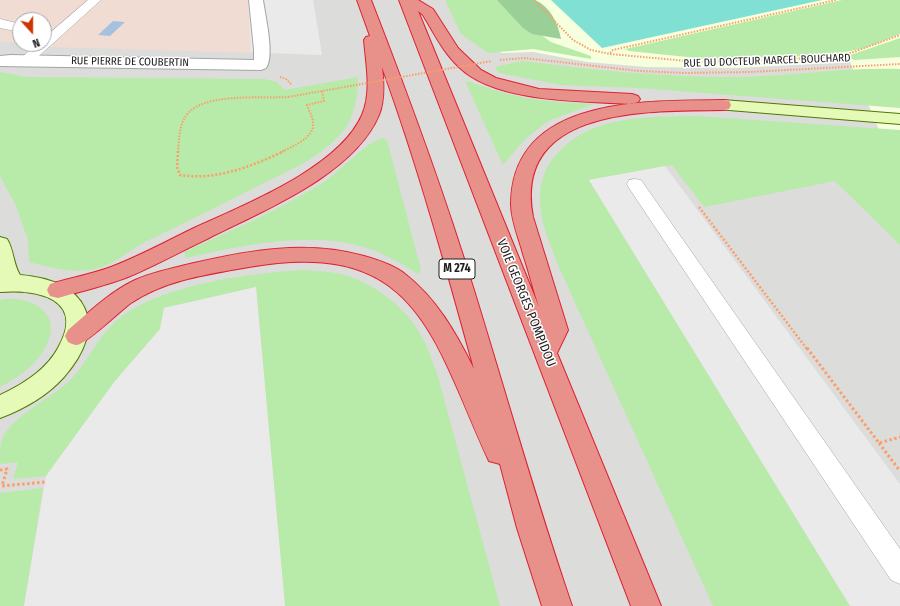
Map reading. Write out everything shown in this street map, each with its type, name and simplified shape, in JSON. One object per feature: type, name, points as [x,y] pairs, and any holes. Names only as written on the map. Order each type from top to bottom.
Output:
[{"type":"highway","name":"VOIE GEORGES POMPIDOU","points":[[406,0],[646,606]]},
{"type":"highway","points":[[409,0],[428,12],[452,51],[466,66],[490,81],[538,94],[723,105]]},
{"type":"highway","points":[[58,290],[119,272],[142,262],[280,193],[336,158],[350,145],[362,130],[371,115],[374,103],[375,89],[367,8]]},
{"type":"highway","name":"M 274","points":[[367,8],[407,114],[462,286],[531,528],[557,606]]},
{"type":"highway","points":[[546,352],[557,330],[530,243],[521,206],[523,180],[532,155],[543,142],[558,131],[573,123],[599,113],[639,107],[723,105]]},
{"type":"highway","points":[[76,336],[120,301],[140,288],[158,280],[197,270],[242,260],[301,255],[349,259],[368,265],[405,286],[418,298],[446,338],[531,528]]},
{"type":"main road","points":[[723,105],[900,119]]},
{"type":"main road","points":[[0,244],[7,271],[7,283],[38,283],[58,290],[69,298],[75,309],[78,322],[76,336],[68,353],[55,370],[37,386],[8,403],[0,422]]},
{"type":"street","name":"RUE PIERRE DE COUBERTIN","points":[[0,61],[26,60],[261,65],[262,50],[256,0]]},
{"type":"lane","points":[[26,60],[95,0]]},
{"type":"lane","points":[[0,23],[12,27]]},
{"type":"lane","points":[[52,31],[59,32]]},
{"type":"lane","points":[[635,184],[900,571]]},
{"type":"path","points":[[534,0],[573,40],[591,50],[610,54],[698,62],[814,58],[851,53],[900,35]]},
{"type":"path","points":[[610,54],[613,50],[836,0]]},
{"type":"path","name":"RUE DU DOCTEUR MARCEL BOUCHARD","points":[[322,91],[324,101],[307,105],[314,123],[313,130],[302,142],[248,166],[211,176],[193,177],[180,174],[177,167],[183,119],[190,109],[204,102],[233,99],[288,97],[510,57],[639,71],[684,73],[750,72],[900,64]]},
{"type":"path","points":[[699,207],[900,471]]},
{"type":"path","points":[[879,443],[900,437]]},
{"type":"path","points":[[0,470],[7,469],[2,486],[45,482]]},
{"type":"shaded area","points":[[0,0],[900,0],[900,606],[0,606]]},
{"type":"shaded area","points":[[0,0],[313,0],[322,55],[52,47],[52,12],[12,12],[12,42],[0,41]]},
{"type":"shaded area","points":[[248,0],[313,0],[322,55],[251,52]]},
{"type":"shaded area","points":[[447,0],[900,0],[900,179],[850,62],[738,68],[646,67],[587,62],[533,52],[502,53],[462,31]]},
{"type":"shaded area","points":[[551,0],[822,0],[602,48]]},
{"type":"shaded area","points":[[113,21],[125,22],[110,36],[98,35]]},
{"type":"shaded area","points":[[665,166],[900,484],[900,606],[850,606],[589,180]]},
{"type":"shaded area","points":[[256,287],[285,606],[24,606],[46,476],[115,381],[160,329],[164,308]]},
{"type":"green space","points":[[445,0],[515,0],[533,29],[551,42],[591,56],[591,59],[533,49],[488,53],[461,34]]},
{"type":"green space","points":[[497,0],[535,0],[541,3],[553,16],[561,39],[532,34],[523,28]]},
{"type":"green space","points":[[842,0],[900,0],[900,34],[865,48],[835,54],[807,56],[707,59],[629,51],[625,49]]},
{"type":"green space","points":[[900,38],[900,57],[855,60],[845,57]]},
{"type":"green space","points":[[523,61],[626,72],[704,77],[751,77],[857,69],[900,69],[900,108],[639,88],[561,85],[499,73],[495,67]]},
{"type":"green space","points":[[0,72],[27,77],[264,79],[277,82],[285,90],[358,77],[358,85],[352,116],[344,130],[331,144],[313,157],[219,206],[145,242],[102,267],[78,271],[29,262],[28,240],[16,206],[0,176]]},
{"type":"green space","points":[[468,81],[516,96],[545,101],[594,104],[548,121],[525,139],[503,165],[466,83]]},
{"type":"green space","points":[[697,116],[900,130],[900,245],[835,181],[704,207],[672,165],[589,180],[850,606],[713,606],[562,274],[545,231],[540,204],[540,190],[543,177],[552,159],[571,141],[587,131],[622,120]]},
{"type":"green space","points":[[382,138],[387,140],[421,270],[418,274],[390,257],[368,248],[339,242],[317,240],[295,240],[250,245],[186,258],[184,252],[237,228],[305,194],[328,179],[368,146]]},
{"type":"green space","points":[[301,270],[335,273],[361,281],[386,296],[398,306],[416,327],[425,343],[437,373],[500,606],[285,606],[256,287],[164,308],[160,329],[115,381],[46,476],[13,479],[18,462],[0,464],[1,442],[11,426],[29,410],[65,385],[78,371],[112,325],[129,311],[151,300],[175,291],[201,284],[254,275]]},
{"type":"green space","points":[[0,300],[21,300],[40,308],[47,314],[51,333],[43,351],[33,364],[21,375],[0,387]]},
{"type":"green space","points":[[43,488],[24,606],[0,606],[0,493]]}]
